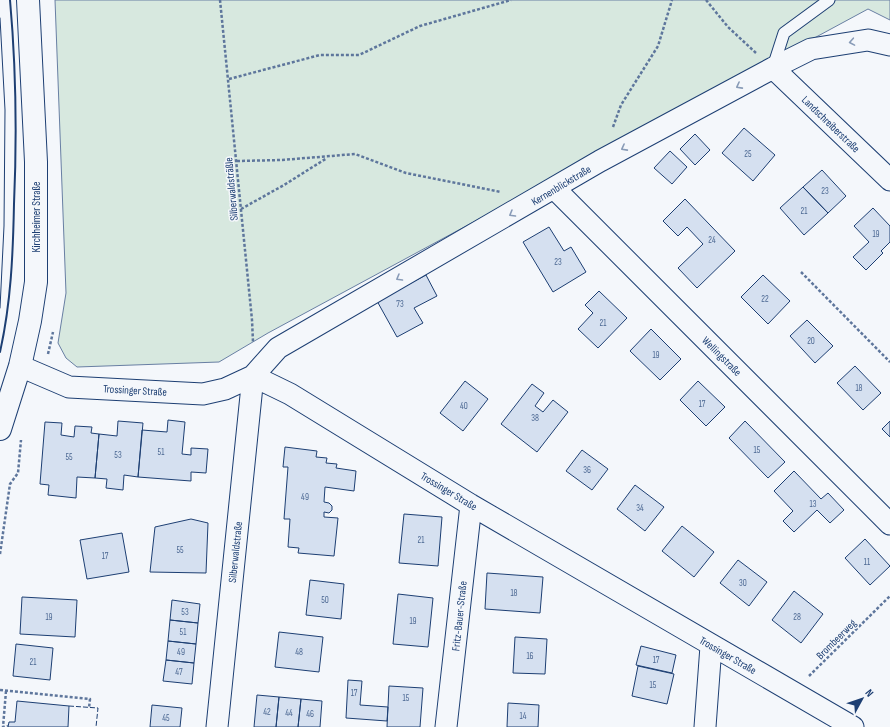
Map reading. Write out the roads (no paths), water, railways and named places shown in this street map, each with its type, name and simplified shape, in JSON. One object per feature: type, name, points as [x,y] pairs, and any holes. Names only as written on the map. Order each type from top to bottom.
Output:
[{"type":"main road","name":"Kirchheimer Straße","points":[[0,429],[20,366],[30,321],[36,282],[36,162],[28,0]]},
{"type":"street","name":"Kernenblickstraße","points":[[253,376],[278,348],[535,201],[600,161],[773,68],[812,50],[868,40],[890,45]]},
{"type":"street","name":"Landschreiberstraße","points":[[773,68],[890,180]]},
{"type":"street","name":"Wellingstraße","points":[[555,189],[890,524]]},
{"type":"street","name":"Trossinger Straße","points":[[20,366],[69,387],[203,394],[225,389],[253,376],[290,394],[471,505],[711,646],[853,727]]},
{"type":"street","name":"Silberwaldstraße","points":[[217,727],[253,376]]},
{"type":"street","name":"Fritz-Bauer-Straße","points":[[446,727],[471,505]]},
{"type":"street","points":[[705,727],[711,646]]},
{"type":"lane","points":[[773,68],[784,33],[829,0]]},
{"type":"tram line","points":[[0,18],[5,110],[4,226],[0,308]]}]
